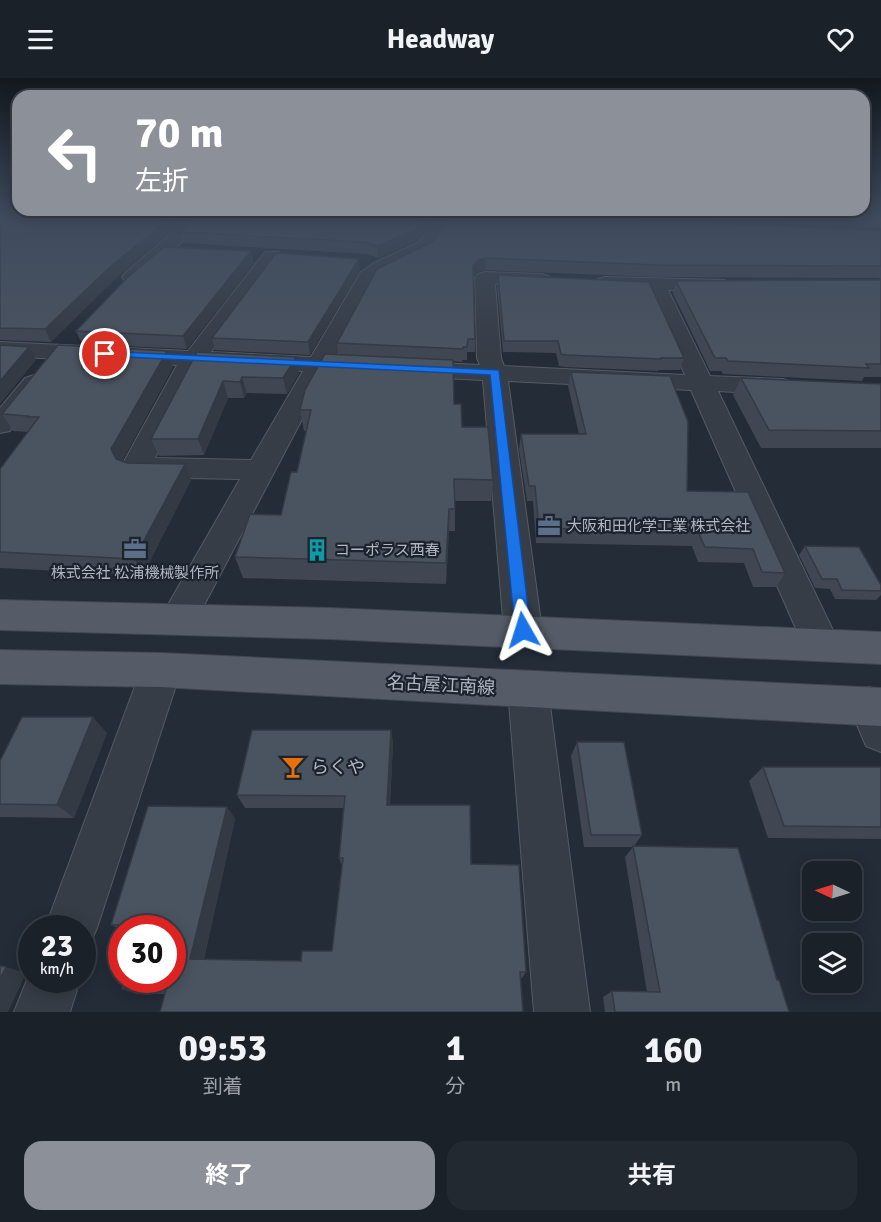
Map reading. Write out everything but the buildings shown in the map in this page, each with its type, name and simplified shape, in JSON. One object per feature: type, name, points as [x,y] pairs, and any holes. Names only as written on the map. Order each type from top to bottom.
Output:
[{"type":"main road","points":[[0,615],[179,617],[523,630],[881,648]]},
{"type":"main road","name":"名古屋江南線","points":[[0,667],[161,670],[528,690],[877,715]]},
{"type":"street","points":[[116,293],[150,263]]},
{"type":"street","points":[[259,470],[136,467],[185,371],[268,263]]},
{"type":"street","points":[[367,263],[377,267]]},
{"type":"street","points":[[179,617],[368,276],[377,267],[391,263]]},
{"type":"street","points":[[523,630],[495,373],[489,358],[485,278],[564,281]]},
{"type":"street","points":[[587,282],[656,285],[738,284]]},
{"type":"street","points":[[656,285],[820,645]]},
{"type":"street","points":[[0,425],[67,343]]},
{"type":"street","points":[[0,349],[67,343],[197,358],[802,387]]},
{"type":"street","points":[[76,915],[161,670]]},
{"type":"street","points":[[528,690],[562,1012]]},
{"type":"street","points":[[42,1012],[49,993]]},
{"type":"place","name":"大阪和田化学工業 株式会社","points":[[549,526]]},
{"type":"place","name":"株式会社 松浦機械製作所","points":[[135,549]]},
{"type":"place","name":"コーポラス西春","points":[[317,550]]},
{"type":"place","name":"らくや","points":[[293,767]]},
{"type":"route","points":[[105,354],[495,373],[523,630]]}]
